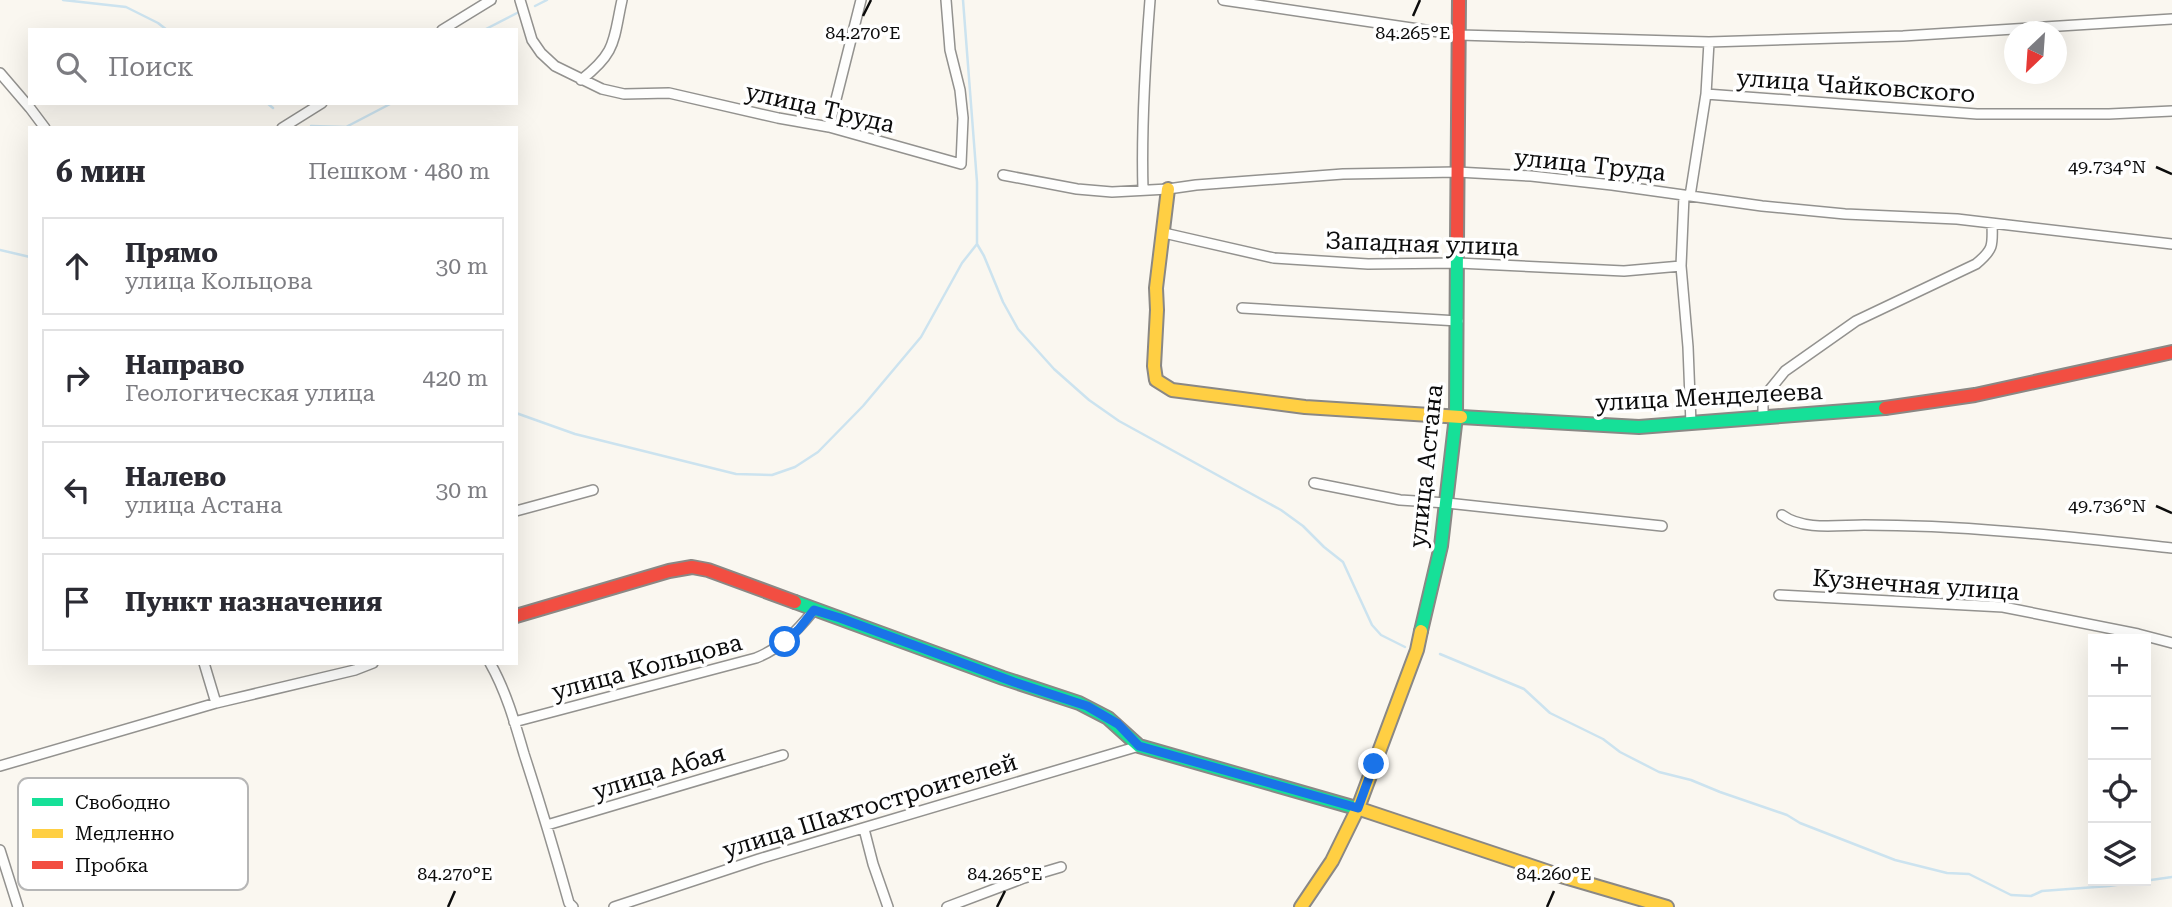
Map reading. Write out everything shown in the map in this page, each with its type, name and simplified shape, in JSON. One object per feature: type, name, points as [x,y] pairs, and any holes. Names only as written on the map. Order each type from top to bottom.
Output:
[{"type":"street","points":[[445,28],[491,0]]},
{"type":"street","name":"улица Труда","points":[[520,0],[533,40],[541,53],[555,66],[602,89],[624,94],[669,93],[829,127],[961,164],[964,118],[950,50],[946,0]]},
{"type":"street","points":[[581,80],[606,58],[614,38],[622,0]]},
{"type":"street","points":[[829,127],[861,0]]},
{"type":"street","points":[[1143,190],[1141,142],[1150,0]]},
{"type":"street","points":[[1223,0],[1459,35],[1709,41],[1903,36],[2172,19]]},
{"type":"street","name":"улица Астана","points":[[1305,906],[1332,861],[1358,808],[1416,650],[1441,546],[1456,416],[1459,0]]},
{"type":"street","points":[[1691,424],[1681,266],[1687,196],[1706,94],[1709,41]]},
{"type":"street","points":[[0,73],[43,126]]},
{"type":"street","name":"улица Чайковского","points":[[1706,94],[1978,114],[2172,111]]},
{"type":"street","points":[[285,126],[318,105]]},
{"type":"street","name":"улица Труда","points":[[1003,176],[1077,190],[1112,192],[1343,174],[1457,172],[1531,176],[1762,206],[1845,214],[1929,217],[2172,244]]},
{"type":"street","points":[[1164,233],[1168,189]]},
{"type":"street","points":[[1763,416],[1763,405],[1768,393],[1785,372],[1856,321],[1982,259],[1993,244],[1992,224]]},
{"type":"street","name":"Западная улица","points":[[1164,233],[1274,258],[1367,264],[1458,262],[1624,271],[1681,266]]},
{"type":"street","name":"улица Менделеева","points":[[1164,233],[1156,288],[1156,380],[1172,390],[1305,407],[1591,426],[1691,424],[1905,406],[1975,395],[2172,352]]},
{"type":"street","points":[[1242,308],[1458,321]]},
{"type":"street","points":[[1314,483],[1400,500],[1662,526]]},
{"type":"street","points":[[518,509],[593,490]]},
{"type":"street","points":[[1782,514],[1791,521],[1819,526],[1933,526],[2025,532],[2172,548]]},
{"type":"street","points":[[518,615],[669,571],[692,567],[708,570],[1087,706],[1118,724],[1139,746],[1358,808],[1558,875],[1667,907]]},
{"type":"street","name":"Кузнечная улица","points":[[1779,595],[2003,607],[2172,643]]},
{"type":"street","name":"улица Кольцова","points":[[514,722],[756,658],[785,642],[814,610]]},
{"type":"street","points":[[205,665],[216,703]]},
{"type":"street","points":[[0,766],[216,703],[368,665]]},
{"type":"street","points":[[491,665],[514,722],[569,903],[573,907]]},
{"type":"street","name":"улица Шахтостроителей","points":[[614,907],[758,859],[1139,746]]},
{"type":"street","name":"улица Абая","points":[[547,825],[783,755]]},
{"type":"street","points":[[864,829],[888,907]]},
{"type":"street","points":[[0,850],[18,907]]},
{"type":"street","points":[[947,907],[1061,867]]},
{"type":"waterway","points":[[63,0],[126,7],[164,28]]},
{"type":"waterway","points":[[535,6],[547,0]]},
{"type":"waterway","points":[[518,414],[575,434],[736,474],[772,475],[795,467],[818,452],[863,406],[921,337],[962,263],[977,244],[977,182],[963,0]]},
{"type":"waterway","points":[[488,28],[519,12]]},
{"type":"waterway","points":[[269,105],[273,108]]},
{"type":"waterway","points":[[348,126],[388,105]]},
{"type":"waterway","points":[[977,244],[1018,329],[1054,369],[1089,400],[1119,421],[1281,510],[1303,526],[1343,562],[1372,625],[1381,635],[1405,647]]},
{"type":"waterway","points":[[0,250],[28,257]]},
{"type":"waterway","points":[[1440,654],[1524,689],[1550,713],[1603,739],[1620,752],[1659,772],[1691,780],[1787,815],[1800,823],[1895,860],[1947,873],[1969,874],[2011,895],[2031,896],[2042,891],[2109,886],[2172,877]]},
{"type":"traffic: fast","points":[[1421,631],[1441,546],[1456,416],[1457,240]]},
{"type":"traffic: fast","points":[[1461,417],[1639,427],[1885,408]]},
{"type":"traffic: fast","points":[[795,602],[1079,703],[1108,718],[1139,746],[1363,810]]},
{"type":"traffic: slow","points":[[1168,189],[1156,288],[1156,380],[1172,390],[1305,407],[1461,417]]},
{"type":"traffic: slow","points":[[1301,907],[1332,861],[1358,808],[1417,650],[1421,631]]},
{"type":"traffic: slow","points":[[1363,810],[1558,875],[1667,907]]},
{"type":"traffic: jam","points":[[1457,240],[1459,0]]},
{"type":"traffic: jam","points":[[1885,408],[1975,395],[2172,352]]},
{"type":"traffic: jam","points":[[518,615],[669,571],[692,567],[708,570],[795,602]]},
{"type":"route","points":[[785,642],[814,610],[1087,706],[1118,724],[1139,746],[1358,808],[1374,764]]}]
